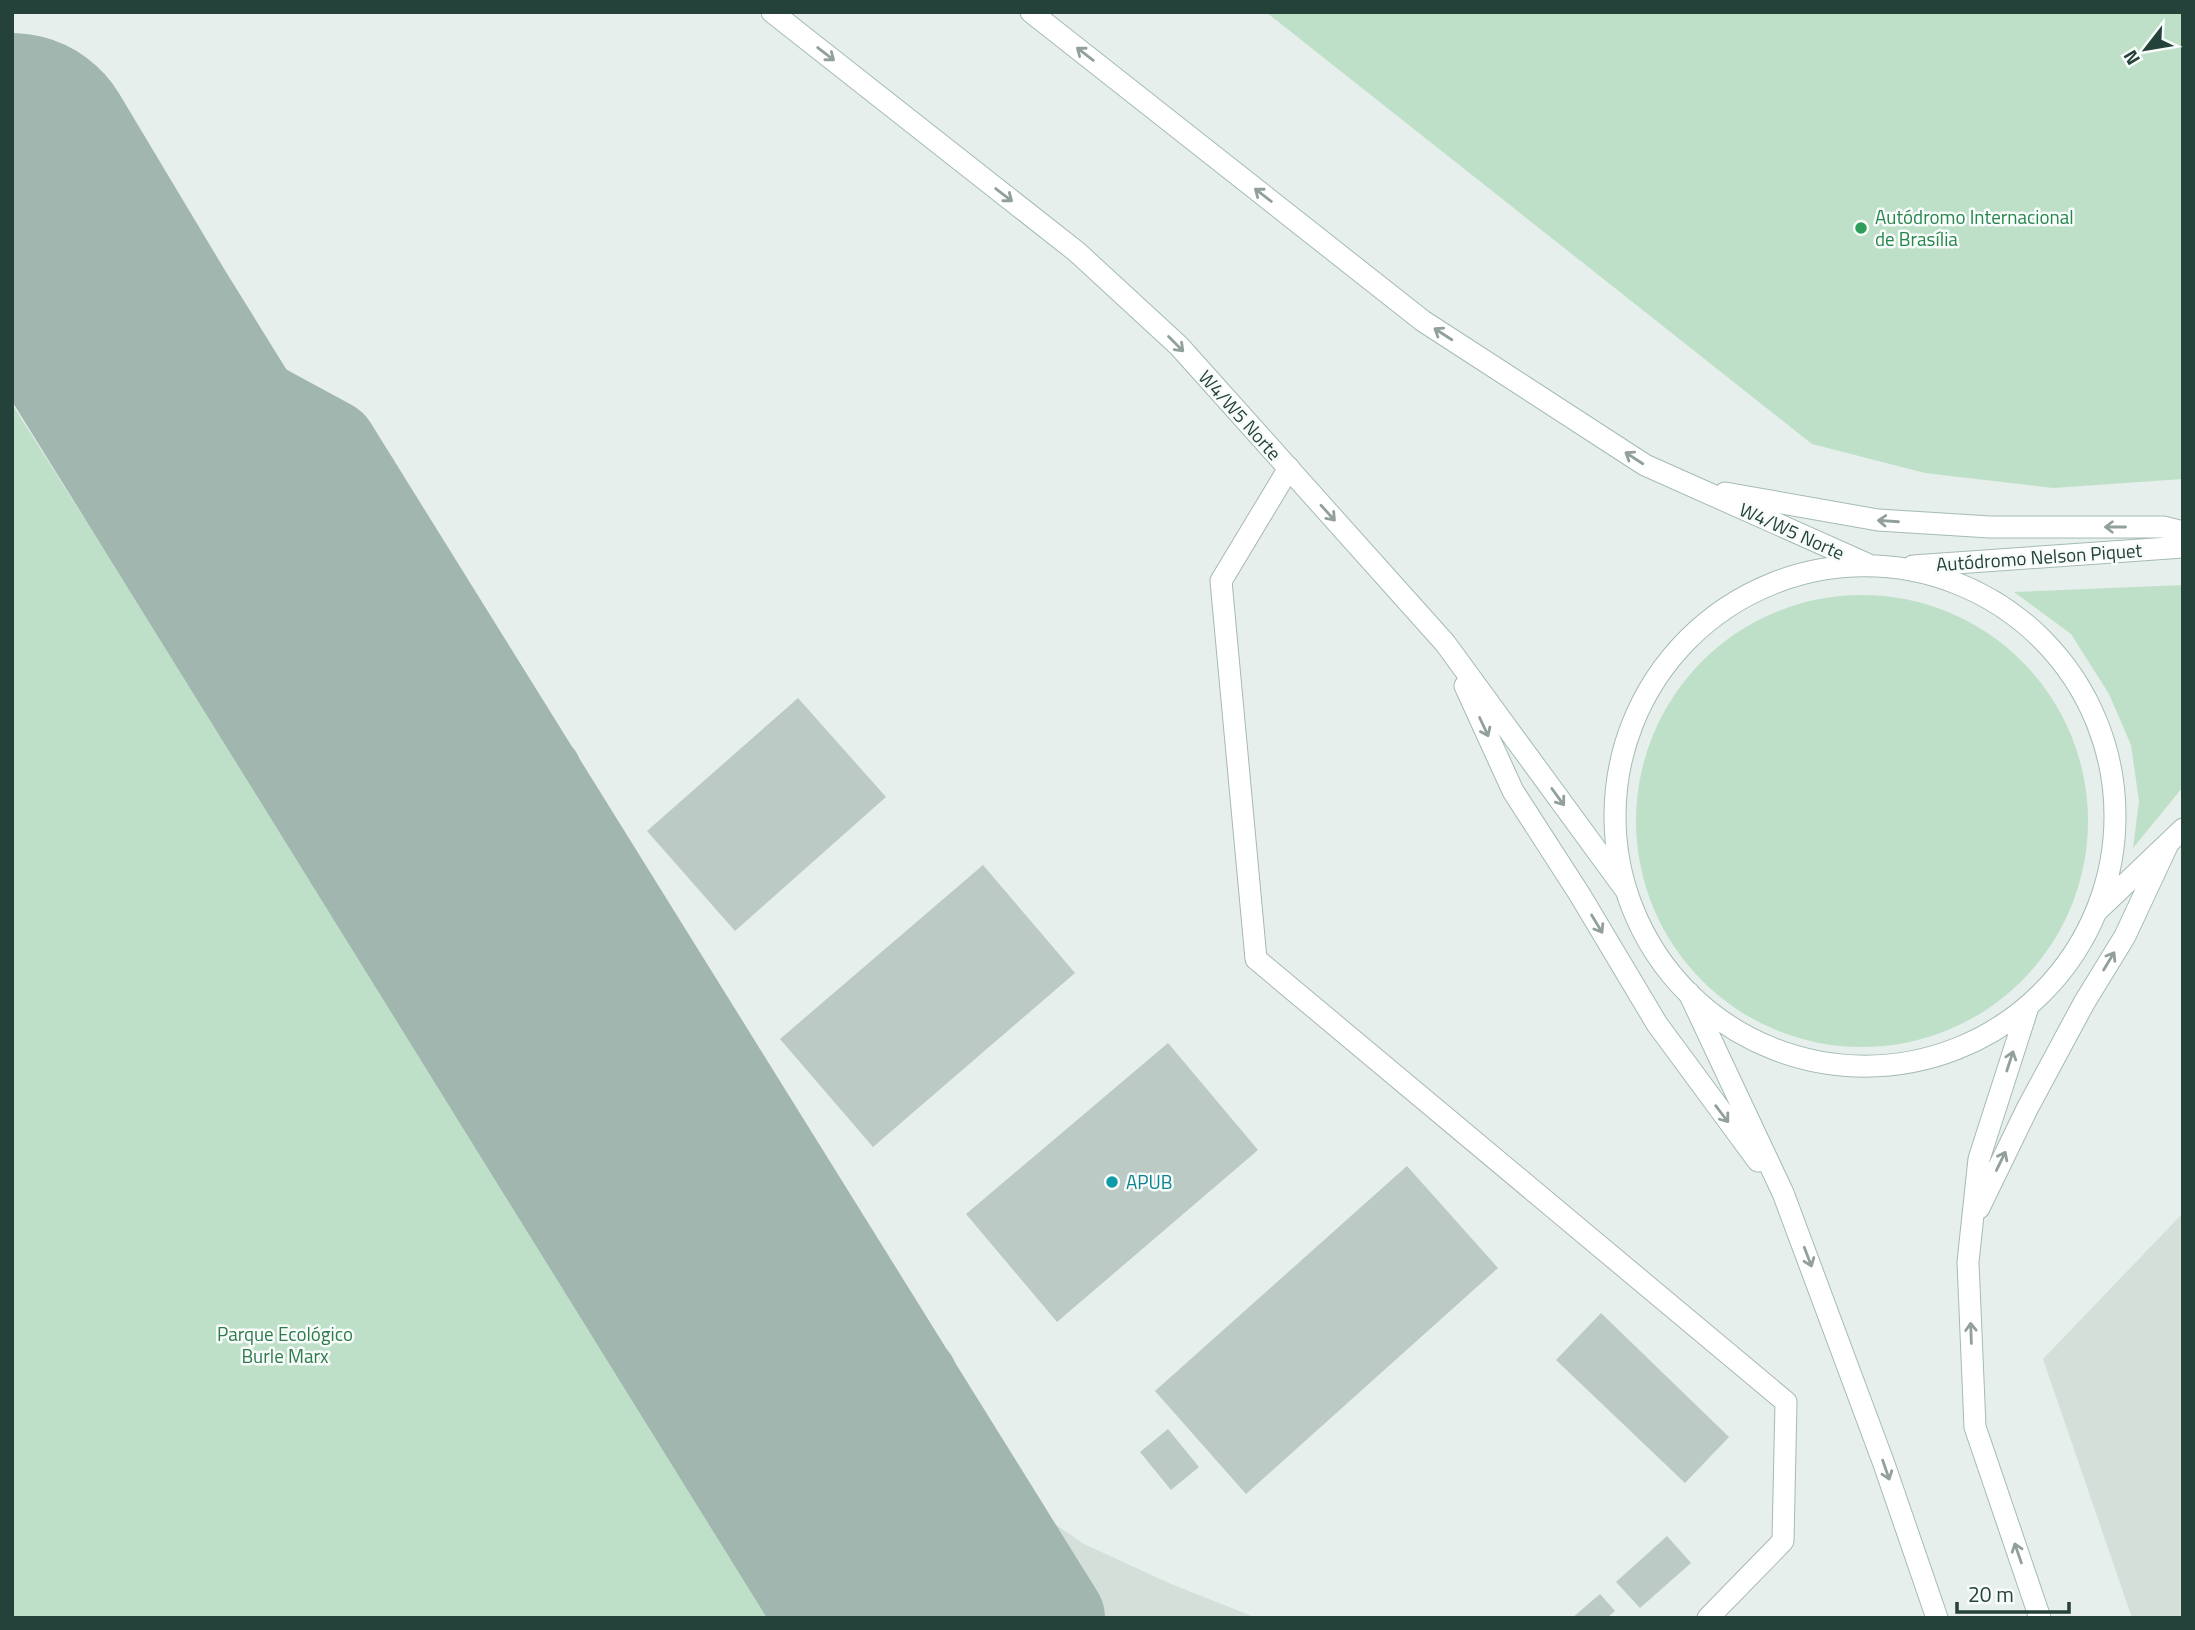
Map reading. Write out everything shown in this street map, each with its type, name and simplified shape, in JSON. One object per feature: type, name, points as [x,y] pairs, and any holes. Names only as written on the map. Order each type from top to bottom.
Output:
[{"type":"main road","name":"W4/W5 Norte","points":[[772,12],[1077,252],[1179,346],[1445,643],[1629,895],[1685,986]]},
{"type":"main road","name":"W4/W5 Norte","points":[[1031,12],[1423,321],[1645,465],[1870,565]]},
{"type":"main road","points":[[1289,468],[1222,581],[1256,959],[1786,1402],[1783,1541],[1708,1618]]},
{"type":"main road","points":[[1695,488],[1878,520],[1990,527],[2163,527],[2183,532]]},
{"type":"main road","name":"Autódromo Nelson Piquet","points":[[1896,567],[2183,547]]},
{"type":"main road","points":[[1629,895],[1614,809],[1615,766],[1633,710],[1664,660],[1706,618],[1755,588],[1811,570],[1870,565],[1896,567],[1959,585],[2015,618],[2062,664],[2095,720],[2112,783],[2113,848],[2097,911],[2068,965],[2027,1010],[1973,1045],[1924,1062],[1912,1066],[1848,1070],[1797,1057],[1737,1028],[1685,986]]},
{"type":"main road","points":[[1445,643],[1513,791],[1580,895],[1657,1024],[1783,1193]]},
{"type":"main road","points":[[2097,911],[2183,830]]},
{"type":"main road","points":[[1972,1222],[2033,1097],[2084,1003],[2125,936],[2167,846]]},
{"type":"main road","points":[[1685,986],[1783,1193],[1870,1425],[1937,1618]]},
{"type":"main road","points":[[2027,1010],[1979,1159],[1968,1262],[1975,1427],[2040,1618]]},
{"type":"shaded area","points":[[2183,1213],[2183,1618],[2132,1618],[2043,1359]]},
{"type":"shaded area","points":[[929,1415],[1001,1487],[1084,1544],[1171,1584],[1257,1618],[1055,1618]]},
{"type":"green space","name":"Autódromo Internacional de Brasília","points":[[1266,12],[2183,12],[2183,479],[2053,488],[1925,473],[1812,444]]},
{"type":"green space","name":"Parque Ecológico Burle Marx","points":[[12,404],[781,1618],[12,1618]]},
{"type":"green space","points":[[2183,585],[2183,787],[2133,848],[2139,801],[2131,745],[2109,694],[2071,634],[2014,592]]},
{"type":"green space","points":[[1862,595],[1906,600],[1948,613],[1987,633],[2022,661],[2050,696],[2070,735],[2083,777],[2088,821],[2083,865],[2070,907],[2050,946],[2022,981],[1987,1009],[1948,1029],[1906,1042],[1862,1047],[1818,1042],[1776,1029],[1737,1009],[1702,981],[1674,946],[1654,907],[1641,865],[1636,821],[1641,777],[1654,735],[1674,696],[1702,661],[1737,633],[1776,613],[1818,600]]},
{"type":"building","points":[[798,698],[886,797],[735,931],[647,831]]},
{"type":"building","points":[[983,865],[1075,973],[873,1147],[780,1039]]},
{"type":"building","name":"APUB","points":[[1168,1043],[1258,1150],[1057,1322],[966,1214]]},
{"type":"building","points":[[1407,1166],[1498,1268],[1246,1494],[1155,1391]]},
{"type":"building","points":[[1601,1313],[1729,1437],[1685,1483],[1556,1360]]},
{"type":"building","points":[[1168,1429],[1199,1467],[1171,1490],[1140,1452]]},
{"type":"building","points":[[1667,1536],[1691,1563],[1640,1608],[1616,1582]]},
{"type":"building","points":[[1600,1594],[1615,1611],[1607,1618],[1572,1618]]},
{"type":"taxiway","points":[[118,335],[328,449],[1055,1618]]},
{"type":"taxiway","points":[[257,558],[260,512],[278,480],[313,465],[350,484]]},
{"type":"taxiway","points":[[433,842],[446,793],[503,770],[534,779]]},
{"type":"taxiway","points":[[813,1455],[830,1404],[868,1379],[909,1382]]},
{"type":"runway","points":[[12,158],[118,335],[914,1618]]},
{"type":"place","name":"Autódromo Internacional de Brasília","points":[[1861,228]]},
{"type":"place","name":"APUB","points":[[1112,1182]]}]
